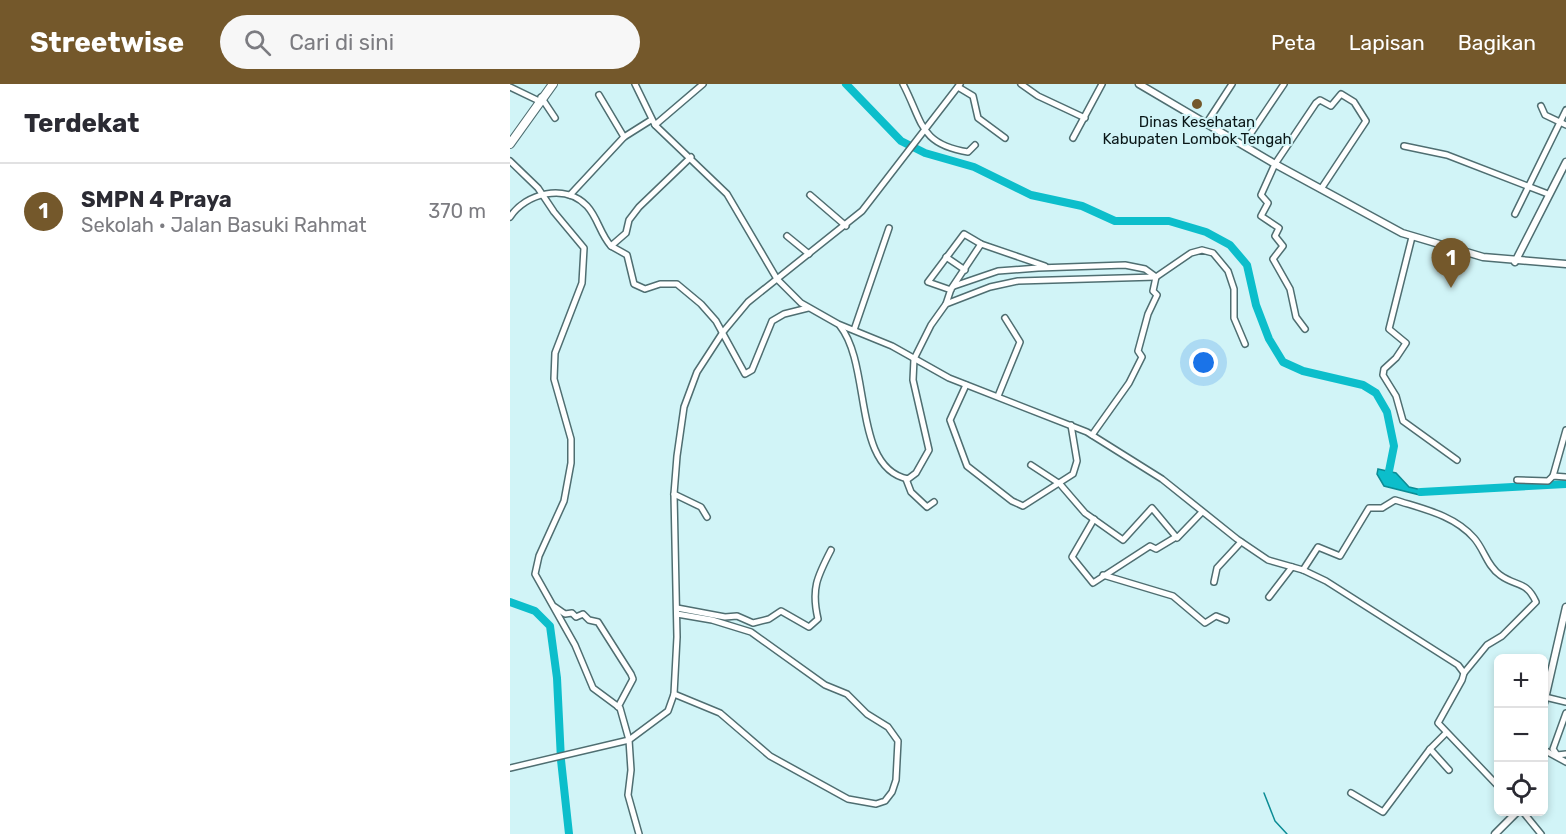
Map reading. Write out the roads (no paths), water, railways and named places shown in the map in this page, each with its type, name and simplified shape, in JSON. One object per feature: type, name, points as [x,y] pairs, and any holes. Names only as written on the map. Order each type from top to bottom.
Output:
[{"type":"highway","points":[[510,133],[551,84]]},
{"type":"highway","points":[[510,144],[540,98]]},
{"type":"main road","points":[[1139,84],[1150,87],[1206,124],[1275,164],[1384,225],[1412,237],[1457,251],[1515,262],[1566,264]]},
{"type":"main road","points":[[1515,262],[1566,162]]},
{"type":"main road","points":[[1548,683],[1566,607]]},
{"type":"main road","points":[[1495,834],[1513,816]]},
{"type":"street","points":[[635,84],[653,122],[727,194],[777,279],[792,296],[808,308],[966,385],[1092,435],[1162,479],[1241,543],[1268,560],[1303,570],[1326,581],[1458,665],[1464,673]]},
{"type":"street","points":[[570,195],[624,137],[653,122],[703,84]]},
{"type":"street","points":[[903,84],[925,130],[934,141],[945,147],[968,152],[975,145]]},
{"type":"street","points":[[1021,84],[1038,96],[1085,118]]},
{"type":"street","points":[[1073,138],[1102,84]]},
{"type":"street","points":[[1206,124],[1232,84]]},
{"type":"street","points":[[1243,145],[1284,84]]},
{"type":"street","points":[[510,768],[629,740],[668,711],[674,694],[677,611],[674,494],[677,456],[687,397],[697,372],[723,332],[748,303],[862,211],[959,85],[973,96],[978,118],[1005,138]]},
{"type":"street","points":[[510,87],[540,98],[555,118]]},
{"type":"street","points":[[1305,330],[1296,317],[1290,289],[1273,259],[1283,246],[1275,235],[1280,229],[1261,216],[1268,203],[1262,195],[1275,164],[1318,101],[1331,106],[1340,94],[1354,102],[1366,121],[1321,189]]},
{"type":"street","points":[[599,95],[624,137]]},
{"type":"street","points":[[1541,106],[1544,115],[1563,123]]},
{"type":"street","points":[[1515,214],[1563,123],[1566,110]]},
{"type":"street","points":[[1404,146],[1444,154],[1548,194]]},
{"type":"street","points":[[611,246],[626,233],[628,220],[639,207],[691,157]]},
{"type":"street","points":[[510,161],[582,243],[585,254],[582,283],[555,353],[554,365],[554,379],[571,439],[568,482],[535,574],[537,582],[555,607],[582,660],[593,688],[618,706],[629,740],[631,770],[628,795],[639,834]]},
{"type":"street","points":[[510,217],[519,206],[542,195],[554,193],[570,195],[589,208],[602,235],[611,246],[627,255],[635,286],[645,289],[660,284],[677,284],[709,312],[723,332],[743,372],[748,374],[772,321],[784,314],[808,308]]},
{"type":"street","points":[[810,195],[846,226]]},
{"type":"street","points":[[854,330],[889,228]]},
{"type":"street","points":[[1048,267],[981,244],[963,234],[928,282],[952,288],[998,271],[1125,265],[1145,269],[1156,277]]},
{"type":"street","points":[[787,236],[809,254]]},
{"type":"street","points":[[1412,237],[1389,329],[1405,341],[1405,345],[1384,369],[1383,375],[1396,396],[1403,421],[1457,460]]},
{"type":"street","points":[[839,324],[849,339],[860,375],[874,451],[885,468],[906,479],[912,478],[929,450],[913,380],[914,359],[931,325],[946,304],[952,288],[981,244]]},
{"type":"street","points":[[946,304],[956,298],[1010,282],[1156,277],[1191,253],[1202,250],[1213,253],[1223,263],[1231,279],[1234,318],[1245,344]]},
{"type":"street","points":[[946,257],[965,270]]},
{"type":"street","points":[[1092,435],[1129,383],[1142,357],[1138,351],[1148,315],[1157,295],[1153,291],[1156,277]]},
{"type":"street","points":[[998,396],[1020,342],[1005,318]]},
{"type":"street","points":[[966,385],[950,420],[967,466],[1012,501],[1023,506],[1073,474],[1076,467],[1071,425]]},
{"type":"street","points":[[1517,480],[1548,481],[1553,476],[1566,429]]},
{"type":"street","points":[[1031,465],[1060,484],[1094,519],[1124,540],[1154,508],[1176,537]]},
{"type":"street","points":[[1553,476],[1566,477]]},
{"type":"street","points":[[906,479],[911,492],[927,507],[934,502]]},
{"type":"street","points":[[674,494],[701,507],[707,517]]},
{"type":"street","points":[[1303,570],[1318,547],[1340,556],[1369,508],[1383,508],[1395,500],[1452,520],[1474,539],[1489,563],[1500,575],[1526,586],[1536,602],[1502,636],[1487,645],[1464,673],[1437,720],[1446,733],[1494,782]]},
{"type":"street","points":[[1094,519],[1072,557],[1093,583],[1150,546],[1156,549],[1179,537],[1202,512]]},
{"type":"street","points":[[1214,582],[1217,567],[1241,543]]},
{"type":"street","points":[[677,611],[724,617],[737,616],[753,623],[769,619],[781,611],[809,627],[818,619],[813,598],[818,574],[831,550]]},
{"type":"street","points":[[1269,597],[1292,567]]},
{"type":"street","points":[[1103,575],[1173,596],[1205,623],[1216,616],[1226,620]]},
{"type":"street","points":[[555,607],[565,614],[572,613],[576,617],[584,614],[589,620],[598,622],[632,674],[633,679],[618,706]]},
{"type":"street","points":[[674,694],[720,713],[776,760],[848,800],[876,804],[885,801],[892,792],[896,780],[898,744],[896,734],[888,727],[867,714],[847,694],[825,685],[751,632],[677,611]]},
{"type":"street","points":[[1548,700],[1566,702]]},
{"type":"street","points":[[1566,713],[1553,749],[1557,755],[1566,754]]},
{"type":"street","points":[[1351,793],[1383,812],[1430,749],[1446,733]]},
{"type":"street","points":[[1430,749],[1449,770]]},
{"type":"street","points":[[1548,752],[1566,762]]},
{"type":"street","points":[[1526,816],[1541,834]]},
{"type":"water","points":[[1378,469],[1396,473],[1409,487],[1422,490],[1420,495],[1384,486],[1377,474]]},
{"type":"waterway","points":[[846,84],[901,141],[925,153],[974,167],[1031,195],[1082,206],[1115,221],[1169,221],[1206,232],[1230,245],[1247,265],[1256,305],[1269,339],[1283,362],[1303,371],[1363,385],[1376,393],[1387,412],[1394,446],[1389,471]]},
{"type":"waterway","points":[[1421,492],[1566,484]]},
{"type":"waterway","points":[[510,602],[535,611],[550,626],[557,678],[561,760],[569,834]]},
{"type":"waterway","points":[[1264,793],[1275,821],[1287,834]]},
{"type":"place","name":"Dinas Kesehatan Kabupaten Lombok Tengah","points":[[1197,104]]},
{"type":"place","name":"SMPN 4 Praya","points":[[1451,288]]}]
